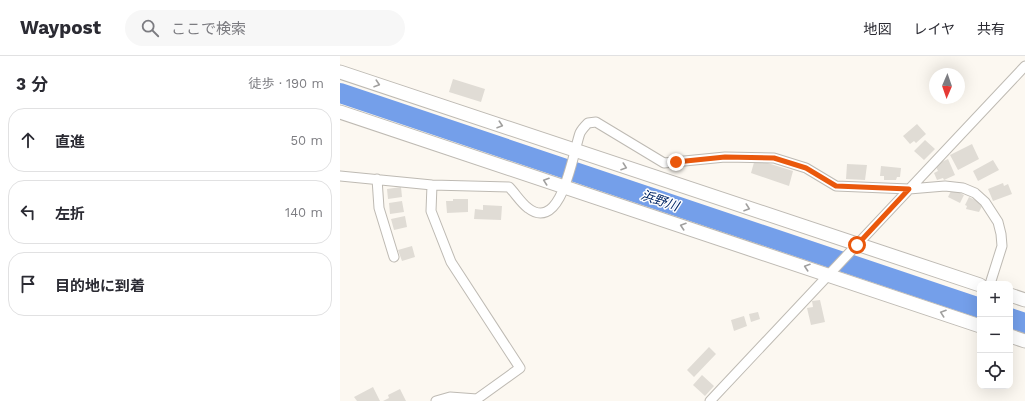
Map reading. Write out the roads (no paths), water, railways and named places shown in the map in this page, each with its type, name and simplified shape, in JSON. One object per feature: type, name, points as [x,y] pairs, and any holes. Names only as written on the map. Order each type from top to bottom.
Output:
[{"type":"street","points":[[710,401],[1025,66]]},
{"type":"street","points":[[340,72],[977,284]]},
{"type":"street","points":[[340,112],[977,325]]},
{"type":"street","points":[[340,176],[432,185],[510,187],[528,208],[539,213],[547,212],[554,208],[564,187],[581,132],[588,123],[596,122],[664,163],[725,157],[774,158],[806,168],[836,186],[909,189],[944,186],[963,188],[975,193],[986,202],[998,222],[1002,234],[1002,246],[991,281]]},
{"type":"street","points":[[377,179],[379,208],[394,257]]},
{"type":"street","points":[[432,185],[431,211],[451,262],[520,368],[477,399],[450,397],[436,401]]},
{"type":"street","points":[[1013,296],[1025,300]]},
{"type":"street","points":[[1013,337],[1025,341]]},
{"type":"waterway","name":"浜野川","points":[[340,93],[977,307]]},
{"type":"waterway","name":"浜野川","points":[[1013,319],[1025,323]]}]
